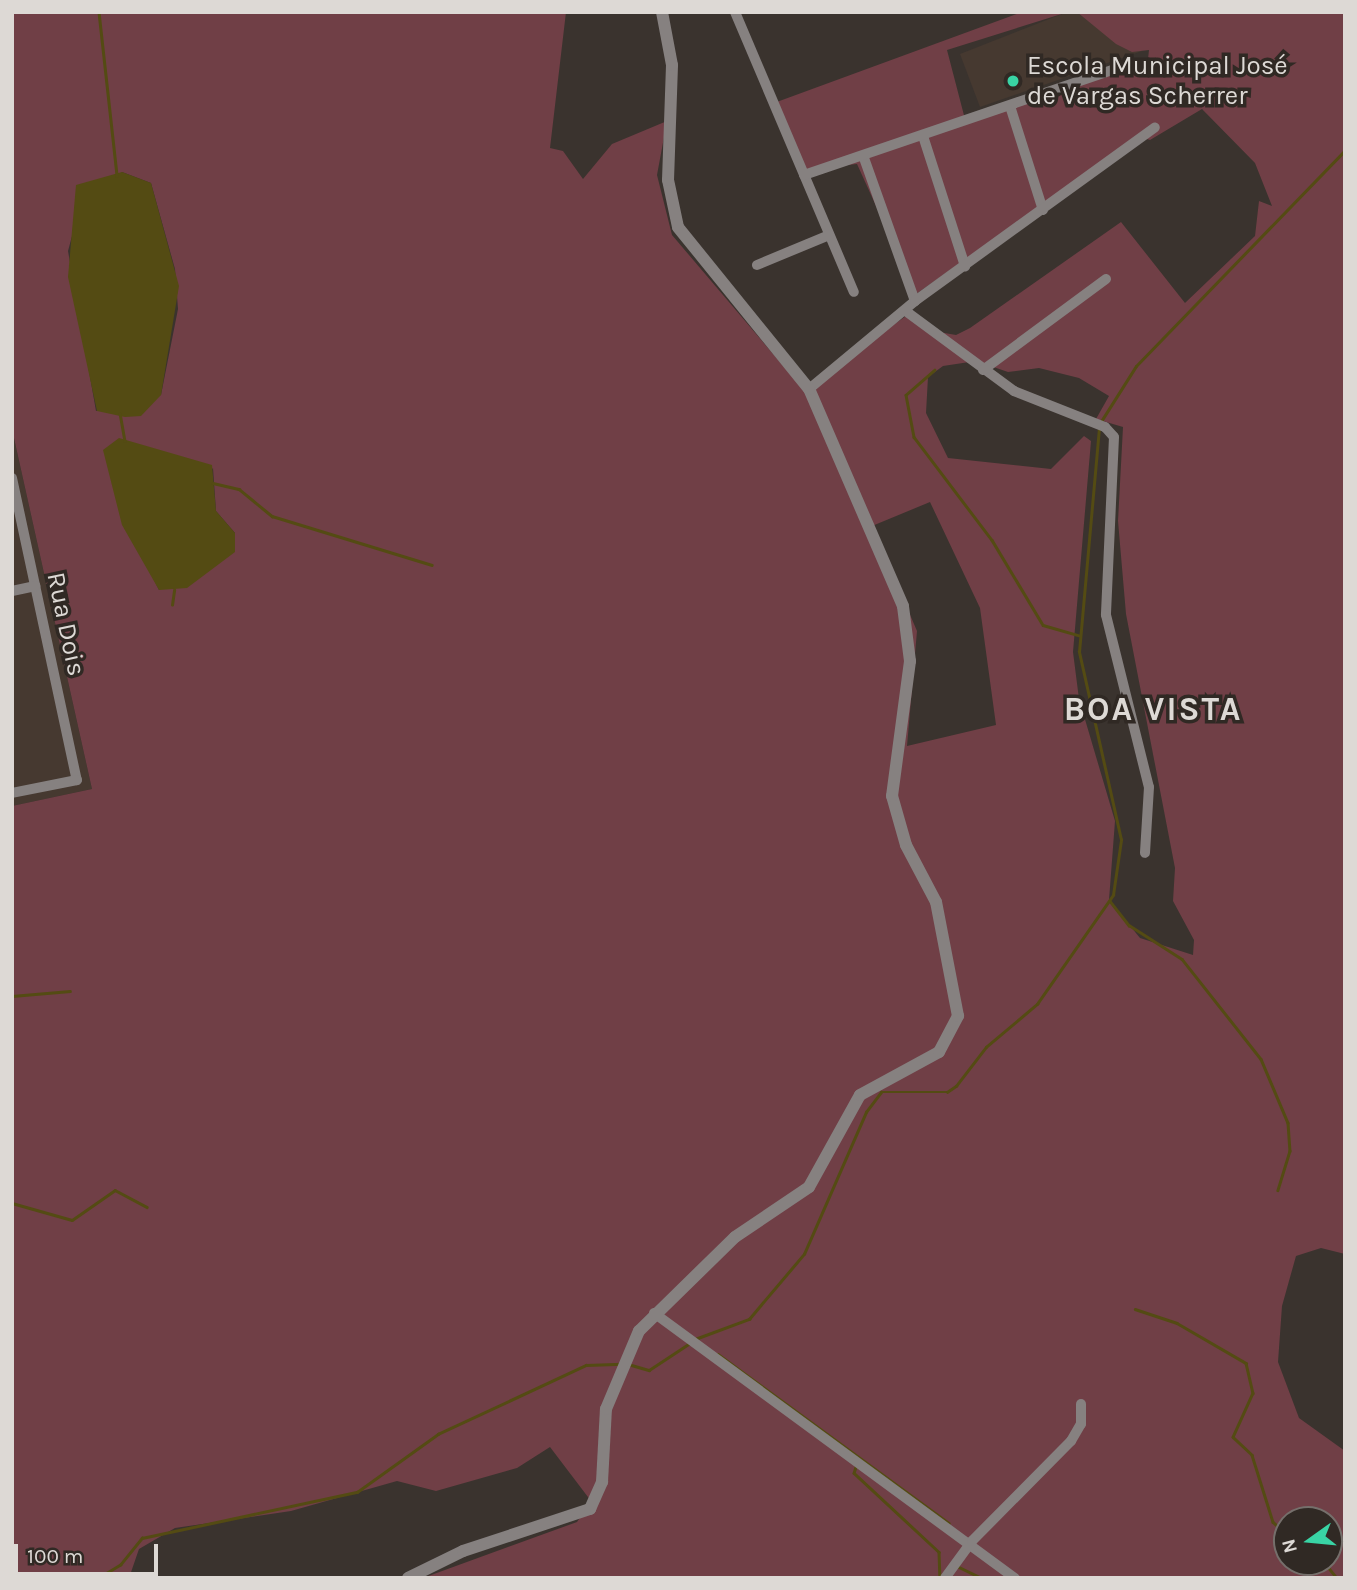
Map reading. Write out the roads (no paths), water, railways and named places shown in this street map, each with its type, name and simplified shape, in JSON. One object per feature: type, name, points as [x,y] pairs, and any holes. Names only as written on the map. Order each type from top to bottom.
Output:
[{"type":"street","points":[[408,1578],[463,1551],[590,1509],[602,1482],[602,1434],[615,1379],[654,1313],[734,1237],[809,1186],[860,1094],[939,1052],[958,1016],[936,902],[906,845],[892,796],[910,661],[903,606],[809,388],[678,227],[668,180],[673,65],[662,12]]},
{"type":"street","points":[[735,12],[854,292]]},
{"type":"street","points":[[804,175],[864,158],[1127,65]]},
{"type":"street","points":[[1010,106],[1043,210]]},
{"type":"street","points":[[809,388],[906,312],[915,301],[1155,127]]},
{"type":"street","points":[[923,136],[965,266]]},
{"type":"street","points":[[864,158],[915,301]]},
{"type":"street","points":[[757,265],[829,235]]},
{"type":"street","points":[[984,370],[1106,279]]},
{"type":"street","points":[[906,312],[984,370],[1041,406],[1105,427],[1114,437],[1106,615],[1149,787],[1145,853]]},
{"type":"street","name":"Rua Dois","points":[[12,478],[76,780],[12,793]]},
{"type":"street","points":[[12,591],[35,586]]},
{"type":"street","points":[[654,1313],[972,1541],[1015,1578]]},
{"type":"street","points":[[945,1578],[972,1541],[1071,1441],[1081,1424],[1081,1404]]},
{"type":"waterway","points":[[99,12],[117,176]]},
{"type":"waterway","points":[[1100,423],[1136,366],[1345,150]]},
{"type":"waterway","points":[[935,370],[906,395],[914,437],[992,540],[1043,625],[1079,635]]},
{"type":"waterway","points":[[120,413],[125,441]]},
{"type":"waterway","points":[[695,1339],[749,1319],[804,1254],[866,1112],[881,1092],[947,1092],[956,1086],[986,1047],[1037,1004],[1113,895],[1121,840],[1079,652],[1099,429]]},
{"type":"waterway","points":[[213,483],[239,489],[272,516],[432,565]]},
{"type":"waterway","points":[[172,605],[174,590]]},
{"type":"waterway","points":[[1110,901],[1129,925],[1182,959],[1261,1059],[1288,1123],[1290,1151],[1278,1190]]},
{"type":"waterway","points":[[12,996],[70,991]]},
{"type":"waterway","points":[[12,1203],[72,1220],[115,1190],[147,1207]]},
{"type":"waterway","points":[[1135,1309],[1177,1323],[1246,1363],[1253,1393],[1233,1437],[1252,1455],[1273,1522]]},
{"type":"waterway","points":[[628,1364],[649,1370],[690,1343]]},
{"type":"waterway","points":[[718,1354],[949,1523]]},
{"type":"waterway","points":[[98,1578],[120,1565],[142,1538],[357,1492],[438,1434],[586,1365],[622,1364]]},
{"type":"waterway","points":[[856,1467],[854,1473],[939,1552],[940,1578]]},
{"type":"waterway","points":[[959,1567],[982,1578]]},
{"type":"place","name":"Escola Municipal José de Vargas Scherrer","points":[[1013,81]]},
{"type":"district","name":"BOA VISTA","points":[[1153,710]]}]
